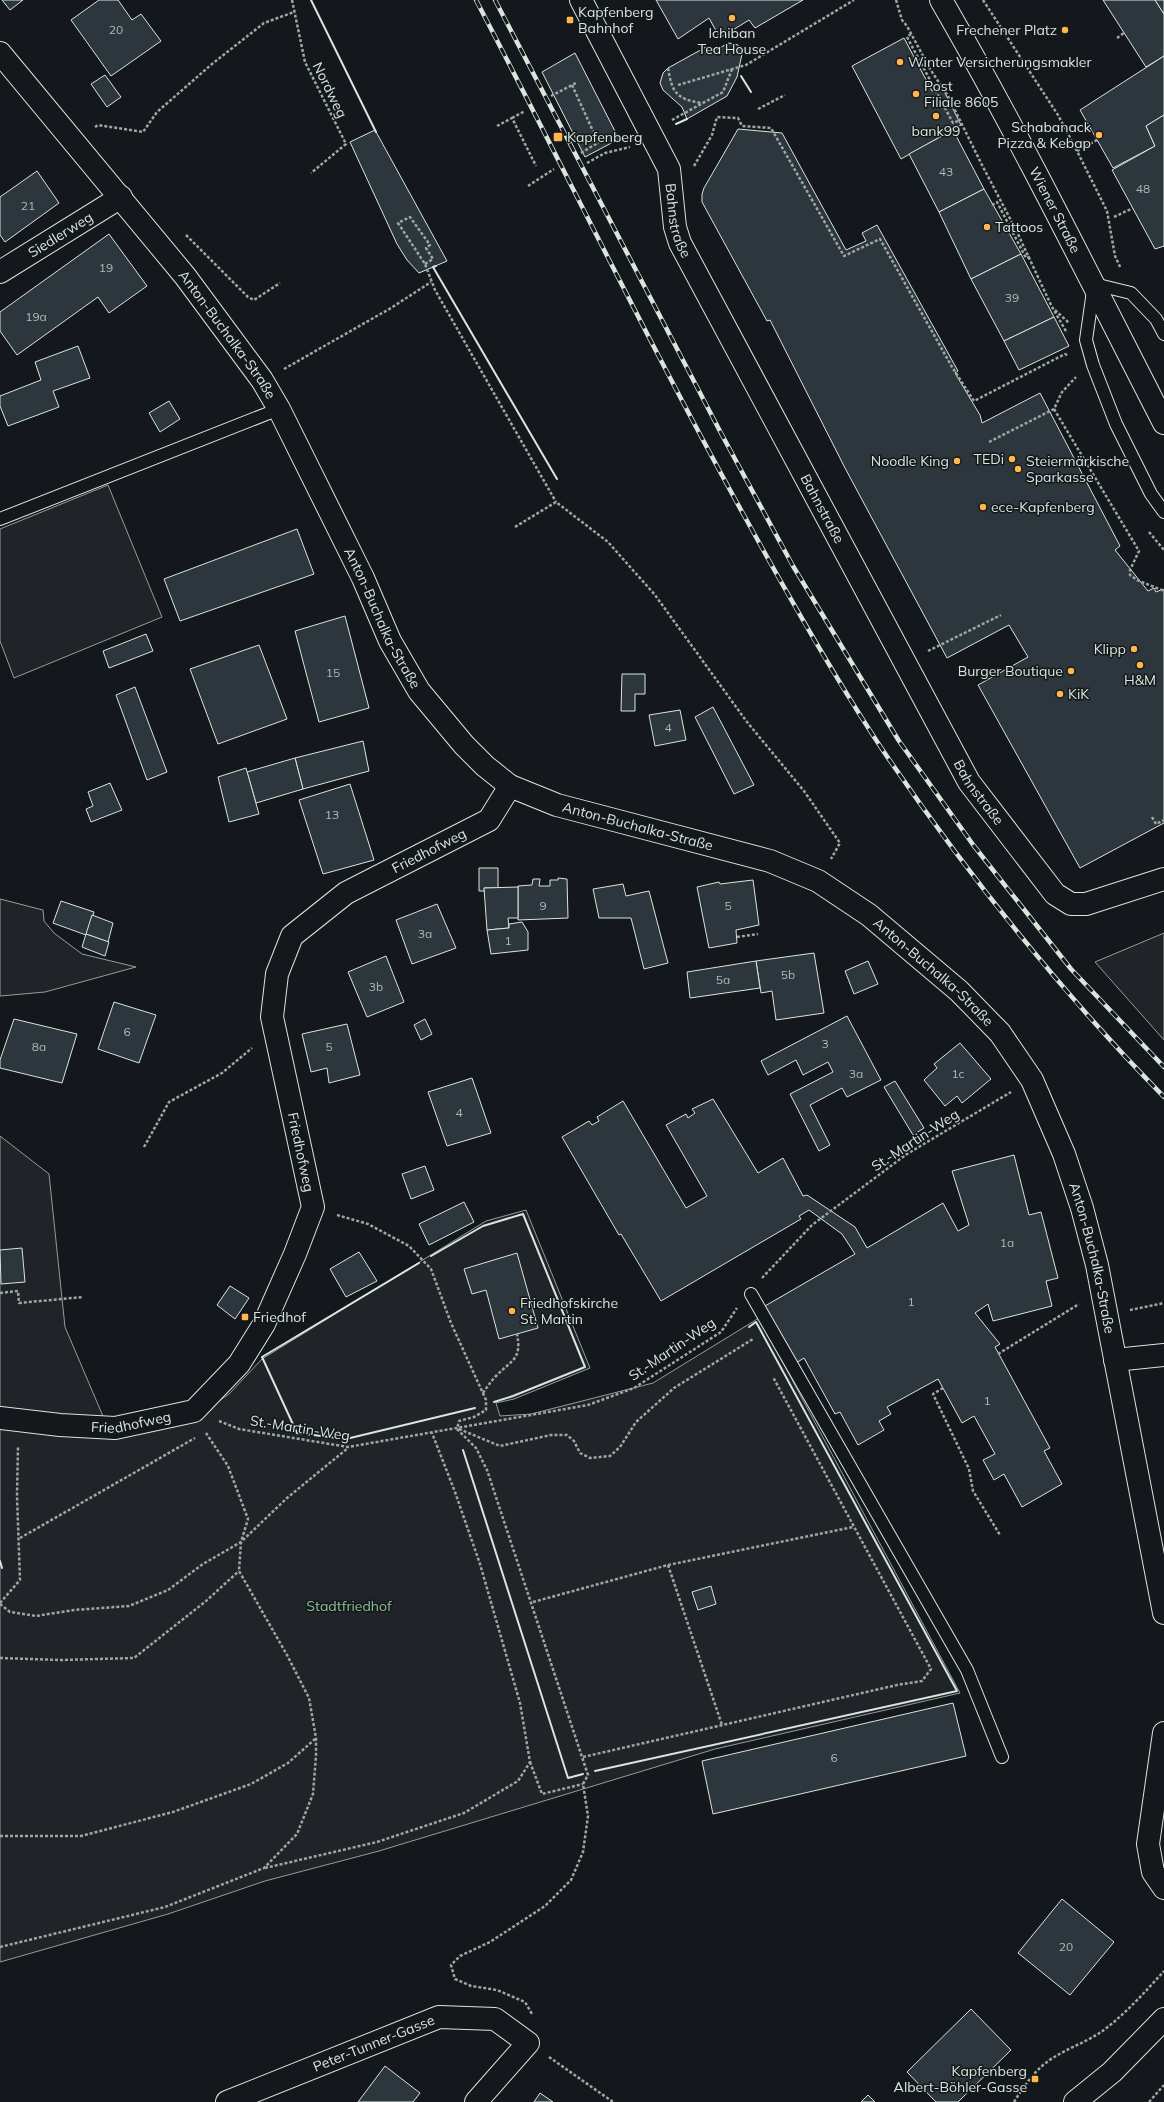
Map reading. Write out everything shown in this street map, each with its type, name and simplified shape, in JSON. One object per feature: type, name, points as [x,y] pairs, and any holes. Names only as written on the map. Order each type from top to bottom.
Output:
[{"type":"street","name":"Bahnstraße","points":[[581,0],[654,137],[669,169],[672,180],[675,227],[680,243],[969,782],[1055,894],[1071,904],[1086,904],[1164,879]]},
{"type":"street","name":"Wiener Straße","points":[[941,0],[980,67],[1094,284],[1164,423]]},
{"type":"street","name":"Anton-Buchalka-Straße","points":[[0,52],[185,276],[262,380],[363,578],[390,641],[419,691],[464,745],[485,766],[510,786],[557,805],[770,861],[818,881],[869,915],[959,991],[1000,1033],[1032,1080],[1064,1154],[1082,1208],[1097,1265],[1164,1613]]},
{"type":"street","name":"Siedlerweg","points":[[0,272],[121,197]]},
{"type":"street","name":"Friedhofweg","points":[[0,1418],[60,1425],[115,1428],[194,1411],[239,1364],[264,1324],[295,1254],[313,1207],[272,1017],[277,974],[292,936],[346,893],[489,820],[510,786]]},
{"type":"street","points":[[1115,1360],[1156,1356]]},
{"type":"street","points":[[1164,1733],[1148,1844],[1153,1872],[1164,1888]]},
{"type":"street","name":"Peter-Tunner-Gasse","points":[[227,2102],[439,2017],[495,2020],[528,2043]]},
{"type":"street","points":[[1075,2102],[1112,2072],[1164,2019]]},
{"type":"street","points":[[481,2096],[528,2043]]},
{"type":"lane","points":[[1164,334],[1156,319],[1132,293],[1094,284],[1086,340],[1093,365],[1116,424],[1152,494],[1164,512]]},
{"type":"lane","points":[[0,519],[278,409]]},
{"type":"lane","points":[[751,1294],[967,1670],[1002,1756]]},
{"type":"path","name":"Nordweg","points":[[292,0],[305,62],[346,144],[311,173]]},
{"type":"path","points":[[678,85],[746,65],[854,0]]},
{"type":"path","points":[[896,0],[902,20],[930,69],[948,96],[1030,257],[1033,271],[1070,338]]},
{"type":"path","points":[[983,0],[1058,115],[1107,211]]},
{"type":"path","points":[[73,141],[98,125],[143,132],[157,112],[212,64],[264,23],[294,12]]},
{"type":"path","points":[[1117,38],[1124,33]]},
{"type":"path","points":[[911,34],[906,37],[953,123],[960,120]]},
{"type":"path","points":[[668,68],[670,84],[674,91],[686,101],[701,104]]},
{"type":"path","points":[[668,121],[723,92],[730,78],[732,68]]},
{"type":"path","points":[[551,96],[576,83]]},
{"type":"path","points":[[572,85],[593,131]]},
{"type":"path","points":[[758,109],[785,95]]},
{"type":"path","points":[[938,104],[942,102]]},
{"type":"path","points":[[497,126],[525,111]]},
{"type":"path","points":[[672,180],[687,178],[712,135],[718,117],[738,118],[742,126],[771,128],[844,256],[880,239],[952,367],[974,401],[1065,354],[1068,350]]},
{"type":"path","points":[[512,118],[536,166]]},
{"type":"path","points":[[1077,151],[1097,140]]},
{"type":"path","points":[[581,153],[599,142]]},
{"type":"path","points":[[587,163],[605,153],[637,146]]},
{"type":"path","points":[[528,186],[554,169]]},
{"type":"path","points":[[992,205],[997,202],[1026,258],[1030,257]]},
{"type":"path","points":[[1114,217],[1133,208]]},
{"type":"path","points":[[425,264],[434,259],[426,248],[430,245],[410,217],[398,224],[425,264],[431,282],[556,502],[608,542],[655,595],[747,722],[804,791],[840,843],[818,881]]},
{"type":"path","points":[[180,230],[197,245],[248,297],[254,300],[280,283]]},
{"type":"path","points":[[262,380],[371,320],[431,282]]},
{"type":"path","points":[[1065,354],[1072,358]]},
{"type":"path","points":[[989,442],[1054,409],[1062,392],[1081,372]]},
{"type":"path","points":[[1054,409],[1139,551],[1130,570],[1130,575],[1137,580],[1164,591]]},
{"type":"path","points":[[515,527],[556,502]]},
{"type":"path","points":[[1149,532],[1164,550]]},
{"type":"path","points":[[936,646],[1001,615]]},
{"type":"path","points":[[1152,817],[1156,824],[1164,820]]},
{"type":"path","points":[[737,937],[758,934]]},
{"type":"path","points":[[144,1147],[169,1102],[222,1073],[251,1050],[272,1017]]},
{"type":"path","name":"St.-Martin-Weg","points":[[194,1411],[239,1428],[348,1447],[588,1405],[634,1388],[721,1332],[735,1309],[751,1294],[757,1284],[779,1258],[812,1225],[906,1154],[1032,1080]]},
{"type":"path","points":[[313,1207],[368,1224],[409,1246],[431,1269],[451,1323],[486,1400],[486,1410],[474,1417],[459,1421],[457,1428]]},
{"type":"path","points":[[0,1293],[18,1291],[19,1303],[83,1297]]},
{"type":"path","points":[[998,1354],[1081,1303]]},
{"type":"path","points":[[1126,1311],[1164,1303]]},
{"type":"path","points":[[735,1309],[739,1315]]},
{"type":"path","points":[[749,1333],[757,1346]]},
{"type":"path","points":[[483,1393],[496,1376],[514,1361],[518,1352],[517,1334]]},
{"type":"path","points":[[457,1428],[500,1446],[551,1435],[567,1435],[574,1440],[580,1453],[590,1458],[610,1456],[620,1447],[636,1422],[674,1388],[753,1339]]},
{"type":"path","points":[[583,1757],[897,1685],[922,1681],[931,1669],[853,1527],[772,1374]]},
{"type":"path","points":[[943,1388],[933,1394],[969,1469],[973,1491],[1000,1535]]},
{"type":"path","points":[[457,1428],[476,1448],[487,1470],[532,1602],[588,1775],[583,1784],[588,1816],[582,1852],[571,1880],[545,1906],[490,1942],[460,1956],[451,1965],[455,1979],[471,1986],[497,1990],[525,2002],[537,2023],[528,2043],[613,2102]]},
{"type":"path","points":[[20,1538],[206,1432],[228,1466],[248,1520],[241,1542],[239,1571],[287,1655],[308,1698],[316,1738],[313,1794],[297,1834],[264,1868]]},
{"type":"path","points":[[432,1433],[455,1492],[480,1564],[520,1703],[530,1762],[542,1794],[583,1784]]},
{"type":"path","points":[[18,1444],[17,1496],[20,1538],[20,1580],[0,1604],[10,1612],[36,1616],[74,1610],[129,1606],[168,1590],[203,1564],[241,1542],[287,1498],[348,1447]]},
{"type":"path","points":[[532,1602],[668,1565],[853,1527]]},
{"type":"path","points":[[668,1565],[722,1725]]},
{"type":"path","points":[[0,1658],[61,1660],[134,1658],[206,1602],[239,1571]]},
{"type":"path","points":[[0,1836],[81,1836],[173,1812],[251,1784],[288,1763],[316,1738]]},
{"type":"path","points":[[0,1947],[165,1907],[264,1868],[377,1842],[464,1813],[518,1781],[530,1762]]},
{"type":"path","points":[[1014,2102],[1042,2066],[1065,2051],[1098,2034],[1141,1997],[1164,1971]]},
{"type":"path","points":[[1149,2102],[1164,2085]]},
{"type":"green space","points":[[108,485],[162,617],[14,678],[0,641],[0,529]]},
{"type":"green space","points":[[0,899],[43,910],[44,921],[54,933],[82,954],[136,967],[45,992],[0,996]]},
{"type":"green space","points":[[1164,933],[1164,1040],[1095,962]]},
{"type":"green space","name":"Stadtfriedhof","points":[[0,1136],[49,1174],[65,1327],[111,1435],[195,1417],[229,1394],[262,1359],[486,1221],[526,1210],[590,1368],[514,1399],[496,1403],[500,1416],[531,1414],[653,1383],[759,1318],[960,1693],[715,1749],[379,1851],[265,1881],[168,1914],[0,1962]]},
{"type":"building","points":[[2,0],[23,0],[10,10]]},
{"type":"building","points":[[99,0],[118,0],[132,20],[141,14],[161,41],[111,76],[71,20]]},
{"type":"building","points":[[656,0],[803,0],[755,28],[749,20],[720,38],[709,18],[678,39]]},
{"type":"building","points":[[1103,0],[1155,0],[1164,14],[1164,56],[1146,67]]},
{"type":"building","points":[[1155,0],[1164,0],[1164,14]]},
{"type":"building","points":[[904,38],[932,91],[942,87],[961,125],[901,159],[852,66]]},
{"type":"building","points":[[729,43],[738,45],[742,54],[737,77],[727,96],[687,119],[682,107],[663,90],[660,83],[663,73],[668,68],[706,47],[711,52]]},
{"type":"building","points":[[575,53],[619,139],[585,157],[542,72]]},
{"type":"building","points":[[1164,56],[1164,115],[1146,126],[1155,146],[1113,168],[1080,110]]},
{"type":"building","points":[[105,75],[121,97],[107,107],[91,84]]},
{"type":"building","points":[[1164,115],[1164,246],[1155,249],[1112,170],[1155,146],[1146,126]]},
{"type":"building","name":"ece-Kapfenberg","points":[[738,129],[782,133],[846,250],[866,241],[862,233],[877,225],[958,371],[955,373],[980,415],[982,423],[1040,393],[1120,546],[1115,550],[1148,591],[1154,588],[1156,592],[1163,589],[1164,823],[1080,868],[978,685],[1028,657],[1009,625],[947,658],[845,468],[770,320],[767,321],[702,202],[704,188]]},
{"type":"building","points":[[375,130],[447,261],[419,273],[407,260],[397,244],[350,142]]},
{"type":"building","points":[[953,130],[984,189],[939,212],[909,154]]},
{"type":"building","points":[[37,171],[59,203],[5,242],[0,235],[0,197]]},
{"type":"building","points":[[984,189],[1021,254],[971,279],[939,212]]},
{"type":"building","points":[[109,234],[147,286],[109,313],[98,297],[17,355],[0,331],[0,312]]},
{"type":"building","points":[[1021,254],[1054,317],[1004,341],[971,279]]},
{"type":"building","points":[[1054,317],[1069,346],[1019,370],[1004,341]]},
{"type":"building","points":[[78,346],[90,378],[53,391],[59,407],[8,426],[0,406],[0,396],[41,380],[35,362]]},
{"type":"building","points":[[169,401],[180,419],[160,432],[149,413]]},
{"type":"building","points":[[297,529],[314,574],[180,621],[164,579]]},
{"type":"building","points":[[345,616],[369,708],[319,722],[295,631]]},
{"type":"building","points":[[146,634],[153,651],[109,668],[103,651]]},
{"type":"building","points":[[259,645],[287,719],[218,744],[190,669]]},
{"type":"building","points":[[622,674],[645,674],[645,694],[635,694],[635,711],[621,711]]},
{"type":"building","points":[[135,687],[167,772],[147,780],[116,695]]},
{"type":"building","points":[[713,707],[754,785],[734,794],[695,717]]},
{"type":"building","points":[[680,710],[686,740],[655,746],[649,715]]},
{"type":"building","points":[[363,741],[369,771],[303,789],[295,758]]},
{"type":"building","points":[[295,758],[303,789],[256,803],[247,772]]},
{"type":"building","points":[[246,768],[259,814],[229,822],[218,777]]},
{"type":"building","points":[[110,783],[122,810],[91,822],[86,809],[93,806],[88,792]]},
{"type":"building","points":[[350,784],[374,860],[323,874],[299,800]]},
{"type":"building","points":[[479,868],[498,868],[498,888],[484,888],[485,891],[479,891]]},
{"type":"building","points":[[558,878],[567,879],[568,918],[518,920],[518,886],[532,885],[533,879],[540,879],[539,886],[550,886],[550,880],[558,880]]},
{"type":"building","points":[[753,880],[759,925],[736,930],[737,943],[709,948],[697,887],[719,882],[720,884]]},
{"type":"building","points":[[623,884],[626,896],[649,891],[668,963],[644,969],[631,918],[599,918],[593,889]]},
{"type":"building","points":[[518,887],[518,918],[508,918],[509,928],[487,930],[484,888]]},
{"type":"building","points":[[61,901],[94,912],[86,935],[53,923]]},
{"type":"building","points":[[437,904],[456,948],[412,964],[396,920]]},
{"type":"building","points":[[92,915],[113,923],[108,942],[86,934]]},
{"type":"building","points":[[522,922],[528,932],[528,950],[491,954],[487,930],[509,928],[509,924]]},
{"type":"building","points":[[86,934],[109,942],[105,956],[82,947]]},
{"type":"building","points":[[814,953],[824,1013],[776,1020],[772,991],[761,993],[756,961]]},
{"type":"building","points":[[386,956],[404,1002],[367,1017],[348,972]]},
{"type":"building","points":[[756,961],[760,988],[690,998],[687,972]]},
{"type":"building","points":[[868,961],[878,984],[854,994],[845,971]]},
{"type":"building","points":[[114,1002],[156,1015],[139,1063],[98,1049]]},
{"type":"building","points":[[847,1016],[881,1080],[847,1097],[842,1088],[810,1105],[830,1145],[819,1151],[790,1094],[833,1072],[828,1062],[803,1075],[796,1060],[768,1075],[761,1061]]},
{"type":"building","points":[[14,1019],[77,1034],[62,1083],[0,1068],[0,1060]]},
{"type":"building","points":[[425,1019],[432,1034],[421,1040],[414,1025]]},
{"type":"building","points":[[347,1024],[360,1075],[329,1083],[327,1068],[311,1072],[302,1034]]},
{"type":"building","points":[[960,1043],[991,1079],[962,1103],[957,1096],[945,1106],[924,1080],[937,1068],[934,1064]]},
{"type":"building","points":[[472,1078],[491,1133],[447,1146],[428,1092]]},
{"type":"building","points":[[895,1081],[924,1128],[913,1135],[884,1087]]},
{"type":"building","points":[[713,1099],[758,1173],[783,1158],[803,1196],[807,1195],[855,1227],[867,1248],[943,1203],[958,1231],[969,1225],[952,1171],[1014,1155],[1029,1215],[1041,1212],[1058,1278],[1046,1281],[1052,1306],[993,1321],[988,1304],[975,1313],[1000,1344],[995,1347],[1050,1448],[1044,1451],[1062,1484],[1022,1507],[1004,1474],[994,1480],[983,1460],[995,1454],[974,1416],[962,1423],[938,1379],[887,1407],[891,1414],[879,1421],[884,1430],[858,1445],[840,1412],[835,1414],[804,1358],[796,1363],[765,1306],[855,1254],[842,1234],[809,1210],[799,1216],[801,1219],[661,1301],[621,1234],[619,1235],[562,1137],[589,1121],[592,1125],[599,1121],[597,1117],[623,1101],[686,1208],[707,1196],[666,1125],[686,1114],[688,1118],[695,1113],[692,1109]]},
{"type":"building","points":[[425,1166],[434,1190],[411,1199],[402,1174]]},
{"type":"building","points":[[464,1202],[474,1222],[429,1245],[419,1224]]},
{"type":"building","points":[[22,1248],[25,1282],[1,1284],[0,1250]]},
{"type":"building","points":[[359,1252],[377,1281],[346,1297],[330,1269]]},
{"type":"building","name":"Friedhofskirche St. Martin","points":[[517,1253],[538,1328],[499,1339],[486,1290],[472,1294],[464,1269]]},
{"type":"building","points":[[230,1286],[249,1298],[235,1319],[217,1305]]},
{"type":"building","points":[[711,1586],[716,1604],[698,1610],[692,1592]]},
{"type":"building","points":[[953,1703],[966,1756],[713,1814],[702,1761]]},
{"type":"building","points":[[1062,1899],[1114,1942],[1070,1995],[1018,1953]]},
{"type":"building","points":[[971,2009],[1011,2050],[958,2102],[936,2102],[907,2072]]},
{"type":"building","points":[[385,2066],[420,2093],[413,2102],[358,2102]]},
{"type":"building","points":[[540,2093],[553,2102],[534,2102]]},
{"type":"building","points":[[868,2095],[875,2102],[861,2102]]},
{"type":"railway","points":[[476,0],[715,463],[832,670],[884,752],[916,798],[1016,931],[1088,1016],[1164,1097]]},
{"type":"railway","points":[[495,0],[722,435],[793,566],[899,741],[974,846],[1071,969],[1164,1067]]},
{"type":"wall","points":[[311,0],[376,132]]},
{"type":"wall","points":[[741,76],[751,92]]},
{"type":"wall","points":[[676,124],[687,119]]},
{"type":"wall","points":[[436,266],[433,267],[557,479]]},
{"type":"wall","points":[[431,1256],[483,1226],[523,1214],[585,1367],[513,1396],[494,1402]]},
{"type":"wall","points":[[419,1263],[262,1357],[297,1433],[346,1439],[475,1408]]},
{"type":"wall","points":[[595,1771],[957,1691],[756,1322],[749,1327]]},
{"type":"wall","points":[[463,1450],[568,1778],[583,1774]]},
{"type":"wall","points":[[0,1561],[2,1568]]},
{"type":"place","name":"Ichiban Tea House","points":[[732,18]]},
{"type":"place","name":"Kapfenberg Bahnhof","points":[[570,20]]},
{"type":"place","name":"Frechener Platz","points":[[1065,30]]},
{"type":"place","name":"Winter Versicherungsmakler","points":[[900,62]]},
{"type":"place","name":"Post Filiale 8605","points":[[916,94]]},
{"type":"place","name":"bank99","points":[[936,116]]},
{"type":"place","name":"Schabanack Pizza & Kebap","points":[[1099,135]]},
{"type":"place","name":"Kapfenberg","points":[[558,137]]},
{"type":"place","name":"Tattoos","points":[[987,227]]},
{"type":"place","name":"TEDi","points":[[1012,459]]},
{"type":"place","name":"Noodle King","points":[[957,461]]},
{"type":"place","name":"Steiermärkische Sparkasse","points":[[1018,469]]},
{"type":"place","name":"ece-Kapfenberg","points":[[983,507]]},
{"type":"place","name":"Klipp","points":[[1134,649]]},
{"type":"place","name":"H&M","points":[[1140,665]]},
{"type":"place","name":"Burger Boutique","points":[[1071,671]]},
{"type":"place","name":"KiK","points":[[1060,694]]},
{"type":"place","name":"Friedhofskirche St. Martin","points":[[512,1311]]},
{"type":"place","name":"Friedhof","points":[[245,1317]]},
{"type":"place","name":"Kapfenberg Albert-Böhler-Gasse","points":[[1035,2079]]}]
